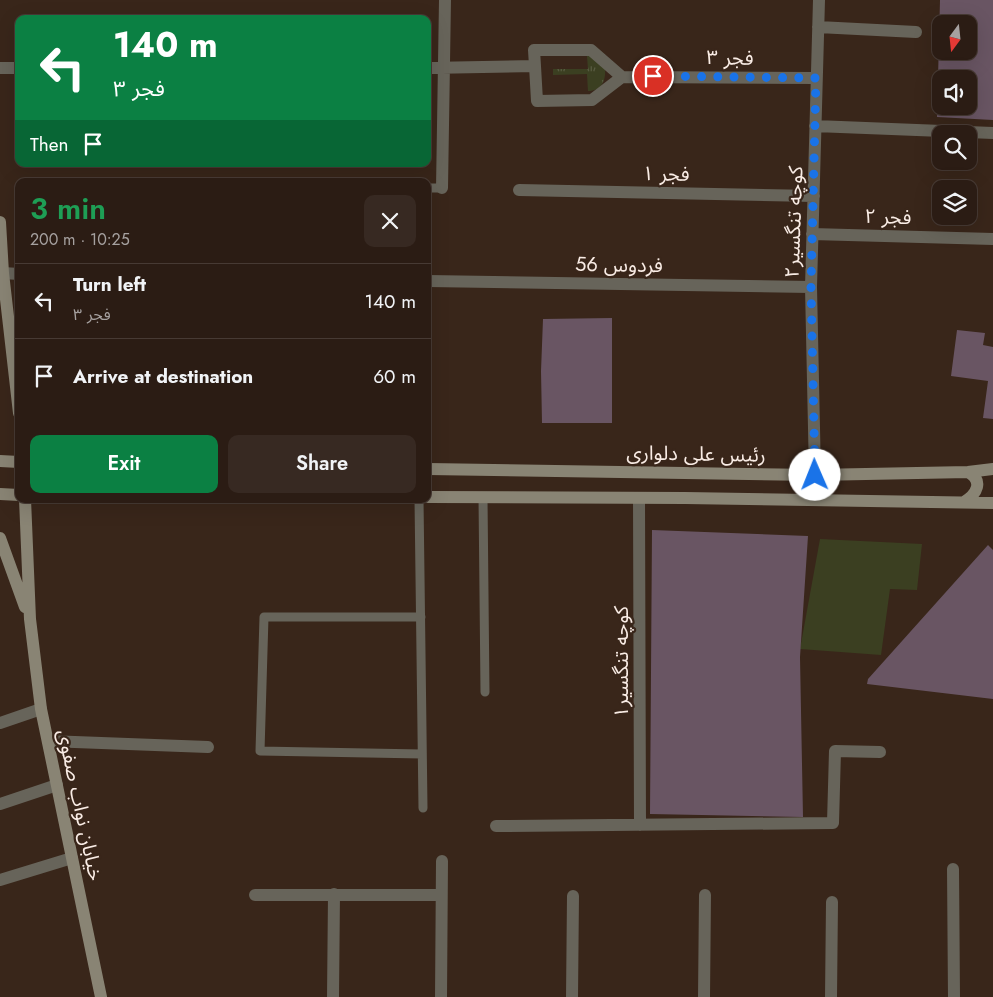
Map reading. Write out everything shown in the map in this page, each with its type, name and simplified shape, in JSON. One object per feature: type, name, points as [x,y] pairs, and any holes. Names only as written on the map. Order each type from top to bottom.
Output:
[{"type":"main road","points":[[0,222],[3,273],[15,378]]},
{"type":"main road","points":[[0,461],[15,462]]},
{"type":"main road","name":"رئیس علی دلواری","points":[[431,469],[815,475],[968,472],[993,469]]},
{"type":"main road","points":[[964,502],[977,491],[977,482],[974,475],[968,472]]},
{"type":"main road","points":[[0,494],[15,495]]},
{"type":"main road","points":[[431,497],[993,503]]},
{"type":"main road","name":"خیابان نواب صفوی","points":[[25,503],[30,619],[41,709],[101,997]]},
{"type":"main road","name":"خیابان نواب صفوی","points":[[0,538],[30,619]]},
{"type":"street","points":[[442,188],[445,0]]},
{"type":"street","name":"کوچه تنگسیر۲","points":[[815,475],[811,287],[819,0]]},
{"type":"street","points":[[818,27],[916,32]]},
{"type":"street","points":[[534,50],[591,50],[622,77],[592,100],[538,101],[534,50]]},
{"type":"street","points":[[431,68],[535,66]]},
{"type":"street","points":[[0,68],[15,68]]},
{"type":"street","name":"فجر ۳","points":[[622,77],[816,78]]},
{"type":"street","points":[[815,126],[993,133]]},
{"type":"street","name":"فجر ۱","points":[[519,190],[814,196]]},
{"type":"street","name":"فجر ۲","points":[[812,234],[993,239]]},
{"type":"street","points":[[3,273],[15,274]]},
{"type":"street","name":"فردوس 56","points":[[431,281],[811,287]]},
{"type":"street","name":"کوچه تنگسیر۱","points":[[639,498],[640,825]]},
{"type":"street","points":[[0,723],[41,709]]},
{"type":"street","points":[[48,741],[208,747]]},
{"type":"street","points":[[496,826],[833,822],[835,751],[880,752]]},
{"type":"street","points":[[0,804],[57,785]]},
{"type":"street","points":[[0,880],[72,858]]},
{"type":"street","points":[[441,997],[442,860]]},
{"type":"street","points":[[953,869],[954,997]]},
{"type":"street","points":[[333,997],[334,894]]},
{"type":"street","points":[[254,895],[441,895]]},
{"type":"street","points":[[704,997],[706,895]]},
{"type":"street","points":[[572,896],[572,997]]},
{"type":"street","points":[[831,997],[832,902]]},
{"type":"lane","points":[[431,188],[442,188]]},
{"type":"lane","points":[[482,497],[485,692]]},
{"type":"lane","points":[[419,503],[423,808]]},
{"type":"lane","points":[[421,617],[264,617],[260,752],[422,754]]},
{"type":"green space","points":[[590,55],[605,69],[605,78],[602,84],[593,91],[588,91],[587,74],[553,75],[553,69],[588,69],[587,56]]},
{"type":"green space","points":[[820,539],[922,544],[917,590],[890,589],[881,655],[800,649]]},
{"type":"building","points":[[940,0],[993,0],[993,120],[937,117],[937,115],[977,115],[977,70],[938,70],[938,60],[978,60],[978,15],[940,15]]},
{"type":"building","points":[[612,318],[612,423],[542,423],[543,319]]},
{"type":"building","points":[[957,330],[985,333],[983,345],[993,347],[993,419],[983,418],[988,381],[951,376]]},
{"type":"building","points":[[652,530],[808,536],[800,657],[803,817],[650,814]]},
{"type":"building","points":[[988,545],[993,550],[993,699],[867,684],[868,679]]},
{"type":"route","points":[[653,76],[816,78],[811,287],[815,475]]}]
